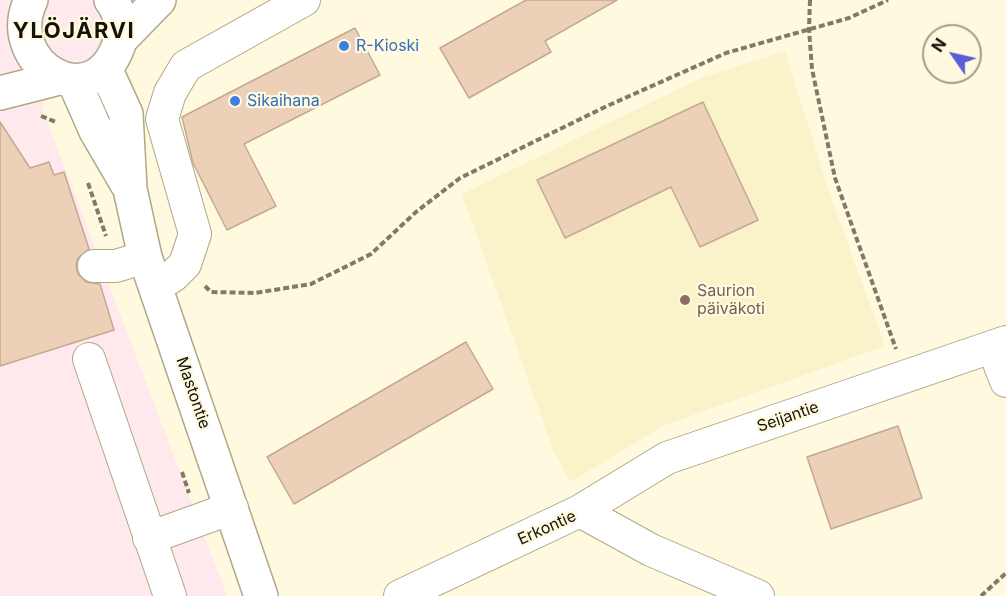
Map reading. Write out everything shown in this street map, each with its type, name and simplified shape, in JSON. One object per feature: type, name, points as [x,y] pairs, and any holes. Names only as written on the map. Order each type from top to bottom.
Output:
[{"type":"main road","points":[[0,93],[90,77],[105,68],[116,55],[121,39],[121,20],[111,0]]},
{"type":"main road","points":[[121,39],[159,0]]},
{"type":"main road","points":[[17,25],[30,60],[41,71],[65,80]]},
{"type":"main road","name":"Mastontie","points":[[105,68],[126,114],[130,189],[118,263],[156,287],[261,596]]},
{"type":"main road","name":"Mastontie","points":[[65,80],[130,189]]},
{"type":"street","points":[[156,287],[174,275],[184,264],[195,234],[162,118],[170,93],[186,66],[304,0]]},
{"type":"street","points":[[999,345],[1006,381]]},
{"type":"street","name":"Seijantie","points":[[580,511],[667,458],[999,345]]},
{"type":"street","points":[[88,359],[170,596]]},
{"type":"street","points":[[149,538],[232,508]]},
{"type":"street","name":"Erkontie","points":[[418,592],[580,511],[651,550],[758,596]]},
{"type":"path","points":[[810,0],[809,29],[812,69],[835,178],[906,376]]},
{"type":"path","points":[[184,264],[211,292],[255,293],[311,284],[371,254],[460,177],[607,106],[726,53],[849,18],[888,0]]},
{"type":"path","points":[[86,177],[118,263]]},
{"type":"path","points":[[981,596],[1006,573]]},
{"type":"shaded area","points":[[0,0],[176,0],[135,39],[41,105],[227,596],[0,596]]},
{"type":"shaded area","name":"Saurion päiväkoti","points":[[785,51],[828,188],[885,346],[663,426],[571,482],[554,453],[462,194],[703,77]]},
{"type":"building","points":[[526,0],[617,0],[545,41],[551,52],[469,98],[440,48]]},
{"type":"building","points":[[355,28],[380,75],[244,144],[276,206],[227,230],[193,163],[182,117]]},
{"type":"building","points":[[703,102],[758,220],[700,247],[671,187],[565,238],[537,180]]},
{"type":"building","points":[[0,122],[30,168],[49,162],[54,175],[64,172],[89,249],[78,258],[76,265],[78,274],[86,282],[100,284],[114,330],[0,366]]},
{"type":"building","points":[[466,342],[493,389],[294,504],[267,457]]},
{"type":"building","points":[[898,426],[922,498],[831,529],[807,457]]},
{"type":"place","name":"R-Kioski","points":[[344,46]]},
{"type":"place","name":"Sikaihana","points":[[235,101]]},
{"type":"place","name":"Saurion päiväkoti","points":[[685,300]]},
{"type":"district","name":"YLÖJÄRVI","points":[[74,31]]}]
